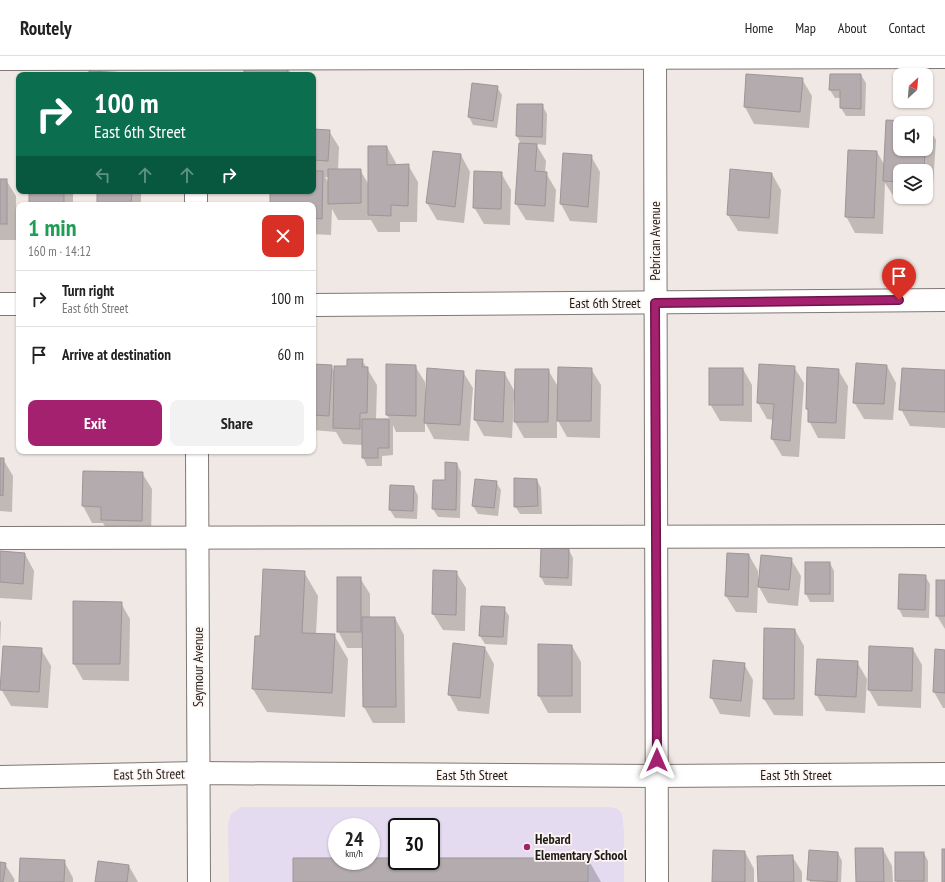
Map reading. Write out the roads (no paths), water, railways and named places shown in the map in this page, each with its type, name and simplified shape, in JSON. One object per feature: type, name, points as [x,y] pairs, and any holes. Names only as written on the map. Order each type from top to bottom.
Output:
[{"type":"street","points":[[0,59],[195,63],[655,57],[945,57]]},
{"type":"street","name":"Pebrican Avenue","points":[[655,57],[657,882]]},
{"type":"street","name":"East 6th Street","points":[[316,305],[945,300]]},
{"type":"street","points":[[0,304],[16,304]]},
{"type":"street","name":"Seymour Avenue","points":[[197,454],[199,882]]},
{"type":"street","points":[[0,538],[945,536]]},
{"type":"street","name":"East 5th Street","points":[[0,777],[198,773],[657,776],[945,774]]},
{"type":"place","name":"Hebard Elementary School","points":[[527,847]]}]
